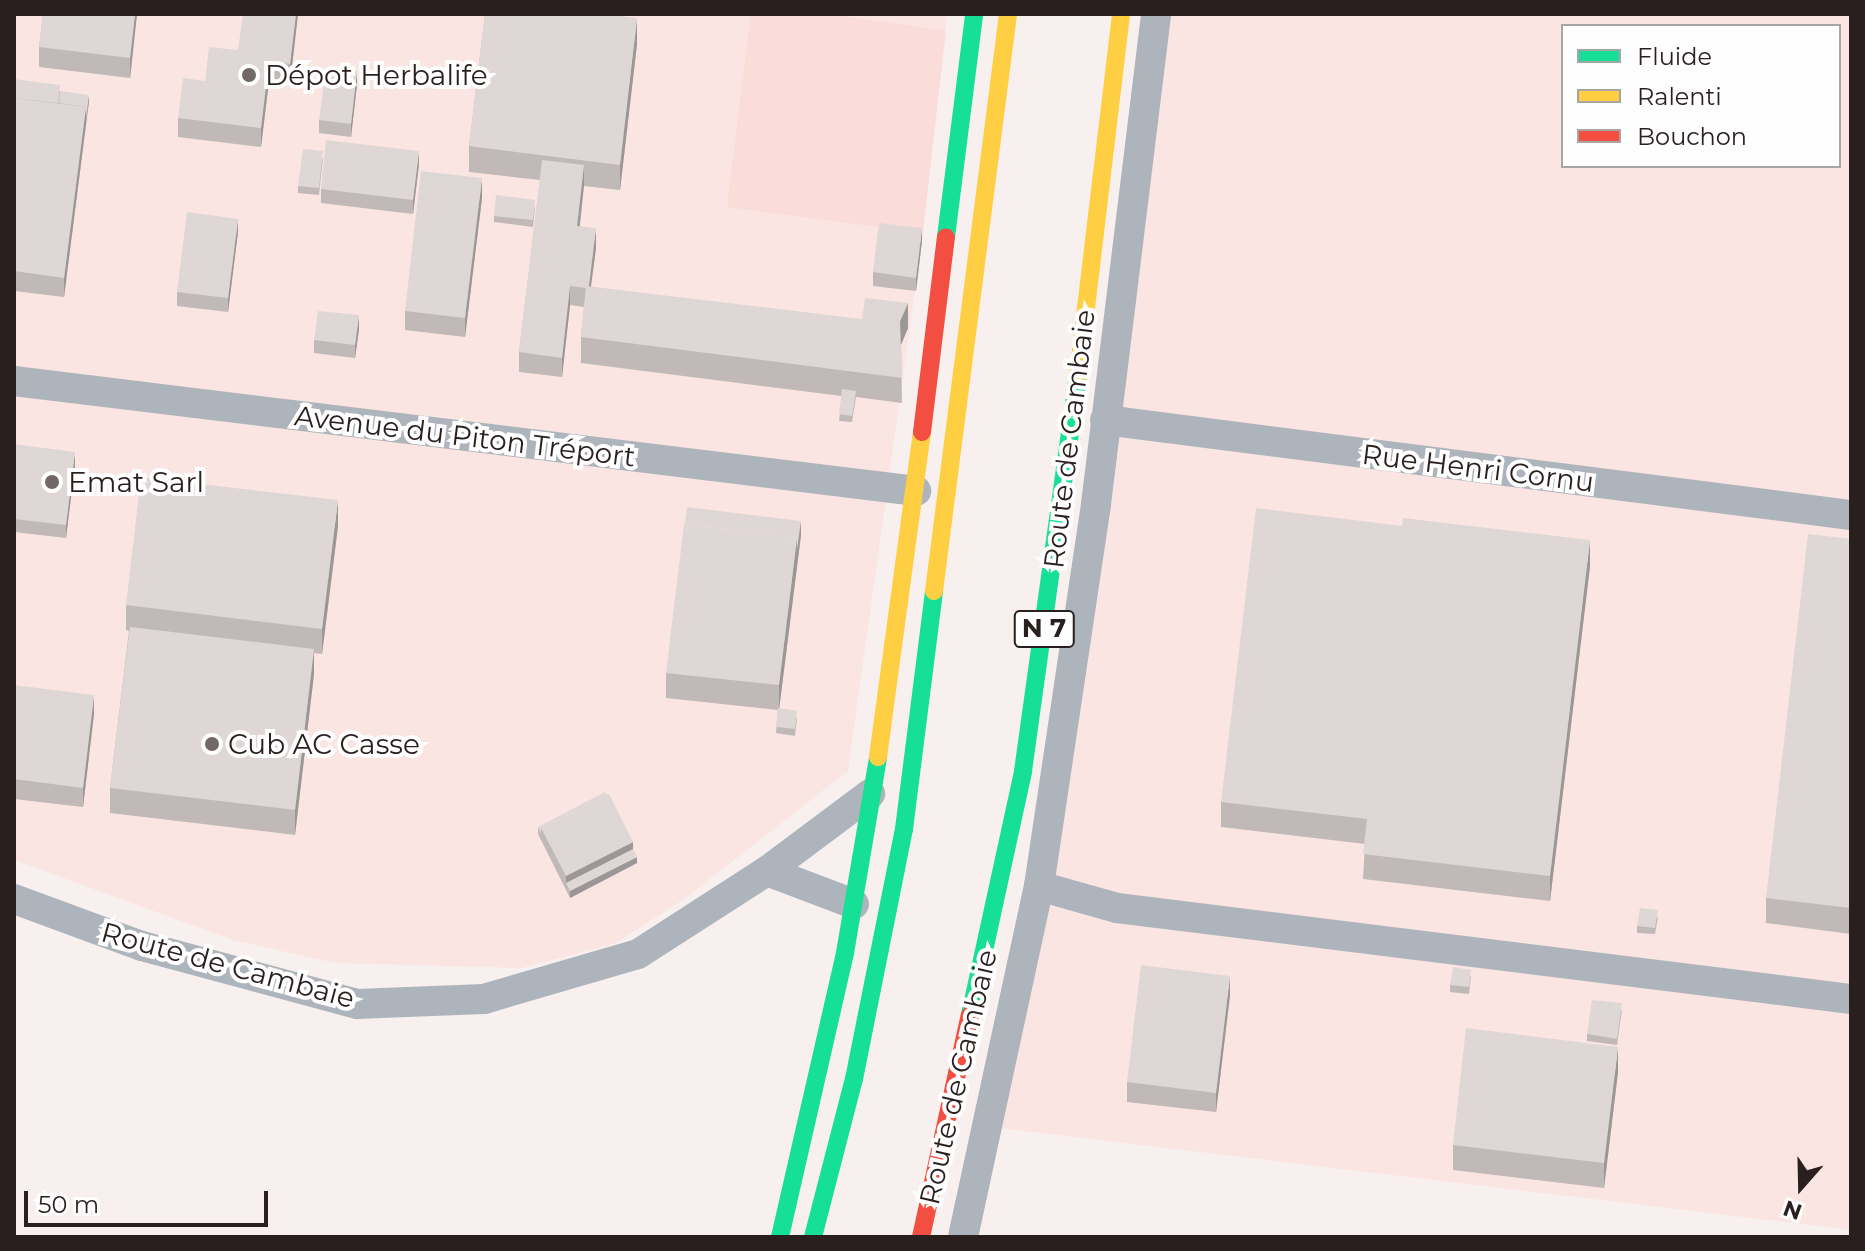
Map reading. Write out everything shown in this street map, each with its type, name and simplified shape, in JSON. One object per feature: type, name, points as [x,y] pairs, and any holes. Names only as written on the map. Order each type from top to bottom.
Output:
[{"type":"main road","points":[[780,1237],[819,1081],[854,904],[916,491],[974,14]]},
{"type":"main road","points":[[813,1237],[854,1079],[904,829],[1008,14]]},
{"type":"main road","name":"Route de Cambaie","points":[[921,1237],[1023,771],[1065,487],[1121,14]]},
{"type":"street","points":[[963,1237],[1039,886],[1105,420],[1156,14]]},
{"type":"street","name":"Avenue du Piton Tréport","points":[[14,381],[916,491]]},
{"type":"street","name":"Rue Henri Cornu","points":[[1105,420],[1851,515]]},
{"type":"street","name":"Route de Cambaie","points":[[14,899],[142,946],[357,1004],[484,999],[638,954],[767,871],[870,794]]},
{"type":"street","points":[[767,871],[854,904]]},
{"type":"street","points":[[1039,886],[1117,908],[1851,999]]},
{"type":"shaded area","points":[[14,14],[947,14],[922,241],[848,771],[683,900],[616,943],[522,968],[335,963],[233,940],[14,860]]},
{"type":"shaded area","points":[[751,14],[828,14],[946,31],[922,241],[878,227],[727,207]]},
{"type":"shaded area","points":[[1155,14],[1851,14],[1851,1230],[991,1127]]},
{"type":"building","points":[[43,14],[135,14],[130,58],[39,47]]},
{"type":"building","name":"Dépot Herbalife","points":[[243,14],[296,14],[290,64],[269,61],[261,128],[178,118],[183,78],[205,81],[209,47],[238,50]]},
{"type":"building","points":[[485,14],[603,14],[637,18],[620,165],[469,146]]},
{"type":"building","points":[[326,67],[357,71],[351,124],[319,120]]},
{"type":"building","points":[[14,79],[60,85],[58,103],[14,98]]},
{"type":"building","points":[[60,91],[89,95],[86,119],[86,107],[59,103]]},
{"type":"building","points":[[14,98],[86,107],[64,278],[14,271]]},
{"type":"building","points":[[326,140],[419,151],[413,200],[321,189]]},
{"type":"building","points":[[303,149],[323,151],[319,188],[298,186]]},
{"type":"building","points":[[542,160],[584,165],[577,226],[596,228],[589,286],[570,286],[562,358],[519,352]]},
{"type":"building","points":[[421,171],[482,178],[465,318],[405,311]]},
{"type":"building","points":[[496,195],[535,200],[533,220],[494,216]]},
{"type":"building","points":[[187,212],[238,219],[228,298],[177,292]]},
{"type":"building","points":[[879,223],[922,228],[916,278],[873,272]]},
{"type":"building","points":[[586,286],[862,319],[865,298],[908,303],[900,321],[902,378],[581,337]]},
{"type":"building","points":[[318,311],[359,315],[355,345],[314,340]]},
{"type":"building","points":[[842,389],[856,391],[852,416],[839,414]]},
{"type":"building","points":[[14,444],[75,452],[66,525],[14,519]]},
{"type":"building","points":[[141,477],[338,500],[322,629],[126,605]]},
{"type":"building","points":[[687,507],[801,521],[797,550],[797,538],[685,524]]},
{"type":"building","points":[[1256,508],[1402,526],[1403,518],[1590,540],[1550,876],[1363,854],[1367,819],[1221,802]]},
{"type":"building","points":[[684,524],[797,538],[779,685],[666,673]]},
{"type":"building","points":[[1808,534],[1851,539],[1851,908],[1766,898]]},
{"type":"building","name":"Cub AC Casse","points":[[130,627],[314,649],[295,810],[110,788]]},
{"type":"building","points":[[14,685],[94,695],[83,788],[14,779]]},
{"type":"building","points":[[778,708],[797,711],[795,729],[776,727]]},
{"type":"building","points":[[605,792],[607,795],[541,828],[541,834],[538,827]]},
{"type":"building","points":[[609,794],[633,842],[566,876],[541,828]]},
{"type":"building","points":[[633,849],[637,857],[570,891],[566,883]]},
{"type":"building","points":[[1640,908],[1658,910],[1655,928],[1637,926]]},
{"type":"building","points":[[1141,965],[1230,976],[1216,1093],[1127,1082]]},
{"type":"building","points":[[1453,967],[1471,970],[1469,987],[1450,985]]},
{"type":"building","points":[[1592,1000],[1622,1003],[1617,1039],[1587,1034]]},
{"type":"building","points":[[1466,1028],[1618,1047],[1604,1163],[1453,1145]]},
{"type":"traffic: fast","points":[[946,237],[974,14]]},
{"type":"traffic: fast","points":[[970,1015],[1023,771],[1078,375]]},
{"type":"traffic: fast","points":[[813,1237],[854,1079],[904,829],[934,591]]},
{"type":"traffic: fast","points":[[780,1237],[845,953],[878,757]]},
{"type":"traffic: slow","points":[[934,591],[1008,14]]},
{"type":"traffic: slow","points":[[1078,375],[1121,14]]},
{"type":"traffic: slow","points":[[878,757],[922,432]]},
{"type":"traffic: jam","points":[[922,432],[946,237]]},
{"type":"traffic: jam","points":[[921,1237],[970,1015]]},
{"type":"place","name":"Dépot Herbalife","points":[[249,75]]},
{"type":"place","name":"Emat Sarl","points":[[52,482]]},
{"type":"place","name":"Cub AC Casse","points":[[212,744]]}]
